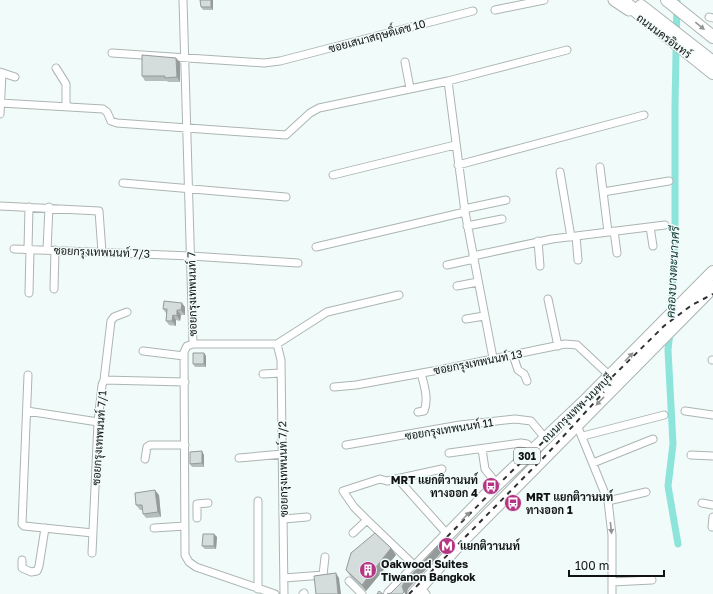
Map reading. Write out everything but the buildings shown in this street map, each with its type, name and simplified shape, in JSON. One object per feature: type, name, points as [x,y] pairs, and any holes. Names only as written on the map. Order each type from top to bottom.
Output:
[{"type":"main road","name":"ถนนนครอินทร์","points":[[614,0],[649,24],[713,73]]},
{"type":"main road","points":[[622,0],[649,24]]},
{"type":"main road","points":[[668,0],[713,37]]},
{"type":"main road","points":[[642,2],[713,52]]},
{"type":"main road","points":[[642,2],[713,62]]},
{"type":"main road","name":"ถนนกรุงเทพ-นนทบุรี","points":[[420,592],[462,541],[580,431],[667,333],[706,292],[713,272]]},
{"type":"main road","name":"ถนนกรุงเทพ-นนทบุรี","points":[[390,594],[497,484],[610,376],[665,320],[676,310],[706,292]]},
{"type":"street","name":"ซอยกรุงเทพนนท์ 7","points":[[183,0],[188,128],[192,344],[187,346],[184,356]]},
{"type":"street","points":[[495,10],[544,0]]},
{"type":"street","name":"ซอยเสนาสฤษดิ์เดช 10","points":[[112,53],[185,56],[264,63],[280,61],[473,11]]},
{"type":"street","points":[[0,103],[103,109],[107,112],[111,121],[117,123],[286,135],[310,113],[319,108],[448,80],[567,50]]},
{"type":"street","points":[[405,62],[410,88]]},
{"type":"street","points":[[56,68],[66,84],[66,107]]},
{"type":"street","points":[[0,114],[1,73],[15,77]]},
{"type":"street","points":[[448,80],[464,211],[493,358]]},
{"type":"street","points":[[458,165],[644,115]]},
{"type":"street","points":[[333,175],[455,145]]},
{"type":"street","points":[[600,167],[603,192],[617,253]]},
{"type":"street","points":[[560,172],[578,260]]},
{"type":"street","points":[[603,192],[669,181]]},
{"type":"street","points":[[123,183],[286,197]]},
{"type":"street","points":[[316,247],[506,200]]},
{"type":"street","points":[[0,206],[49,207],[99,211],[102,252]]},
{"type":"street","points":[[29,207],[29,294]]},
{"type":"street","points":[[47,250],[49,207]]},
{"type":"street","points":[[467,226],[502,218]]},
{"type":"street","points":[[447,266],[538,241],[665,225]]},
{"type":"street","points":[[650,227],[653,246]]},
{"type":"street","points":[[538,241],[540,266]]},
{"type":"street","name":"ซอยกรุงเทพนนท์ 7/3","points":[[14,249],[191,256],[298,263]]},
{"type":"street","points":[[54,289],[55,250]]},
{"type":"street","points":[[457,286],[478,282]]},
{"type":"street","points":[[192,344],[277,344],[327,312],[399,295]]},
{"type":"street","points":[[548,299],[558,346]]},
{"type":"street","points":[[104,380],[111,321],[114,317],[127,312]]},
{"type":"street","points":[[466,319],[484,316]]},
{"type":"street","name":"ซอยกรุงเทพนนท์ 7/2","points":[[277,344],[281,360],[284,594]]},
{"type":"street","name":"ซอยกรุงเทพนนท์ 13","points":[[334,387],[356,385],[558,346],[577,345],[610,376]]},
{"type":"street","points":[[143,351],[184,356],[185,555],[189,562],[196,567],[260,591],[275,594]]},
{"type":"street","points":[[513,355],[518,370],[524,374],[527,381]]},
{"type":"street","points":[[263,374],[281,373]]},
{"type":"street","points":[[418,412],[424,411],[426,407],[426,397],[421,373]]},
{"type":"street","points":[[28,375],[22,524],[24,526],[94,533]]},
{"type":"street","name":"ซอยกรุงเทพนนท์ 7/1","points":[[92,553],[98,422],[102,385],[104,380],[185,382]]},
{"type":"street","points":[[27,410],[98,422]]},
{"type":"street","points":[[685,411],[713,415]]},
{"type":"street","points":[[612,594],[612,535],[608,501],[580,431],[664,415]]},
{"type":"street","name":"ซอยกรุงเทพนนท์ 11","points":[[346,445],[460,425],[515,419],[531,421],[545,438]]},
{"type":"street","points":[[593,463],[653,439]]},
{"type":"street","points":[[449,453],[521,443],[527,444],[533,450]]},
{"type":"street","points":[[145,459],[147,447],[150,445],[185,445]]},
{"type":"street","points":[[482,449],[485,469],[497,484]]},
{"type":"street","points":[[239,458],[283,454]]},
{"type":"street","points":[[691,455],[713,456]]},
{"type":"street","points":[[416,567],[354,507],[343,491],[380,479],[388,481],[442,469]]},
{"type":"street","points":[[398,479],[448,535]]},
{"type":"street","points":[[608,501],[646,492]]},
{"type":"street","points":[[258,501],[260,591]]},
{"type":"street","points":[[185,505],[208,503]]},
{"type":"street","points":[[702,503],[713,506]]},
{"type":"street","points":[[197,504],[198,518]]},
{"type":"street","points":[[284,518],[307,517]]},
{"type":"street","points":[[712,527],[713,517]]},
{"type":"street","points":[[353,533],[367,520]]},
{"type":"street","points":[[154,528],[185,526]]},
{"type":"street","points":[[22,560],[22,568],[31,572],[37,571],[45,528]]},
{"type":"street","points":[[284,578],[326,575],[325,557]]},
{"type":"street","points":[[612,582],[652,580]]},
{"type":"street","points":[[349,582],[362,594]]},
{"type":"waterway","name":"คลองบางตะนาวศรี","points":[[671,314],[675,237],[677,0]]},
{"type":"waterway","name":"คลองบางตะนาวศรี","points":[[670,332],[668,350],[673,444],[668,486],[678,544]]},
{"type":"railway","points":[[440,544],[511,472],[664,326],[692,305],[713,294]]},
{"type":"railway","points":[[409,594],[548,453],[604,392]]},
{"type":"place","name":"MRT แยกติวานนท์ ทางออก 4","points":[[491,486]]},
{"type":"place","name":"MRT แยกติวานนท์ ทางออก 1","points":[[513,503]]},
{"type":"place","name":"แยกติวานนท์","points":[[447,546]]},
{"type":"place","name":"Oakwood Suites Tiwanon Bangkok","points":[[368,570]]}]
